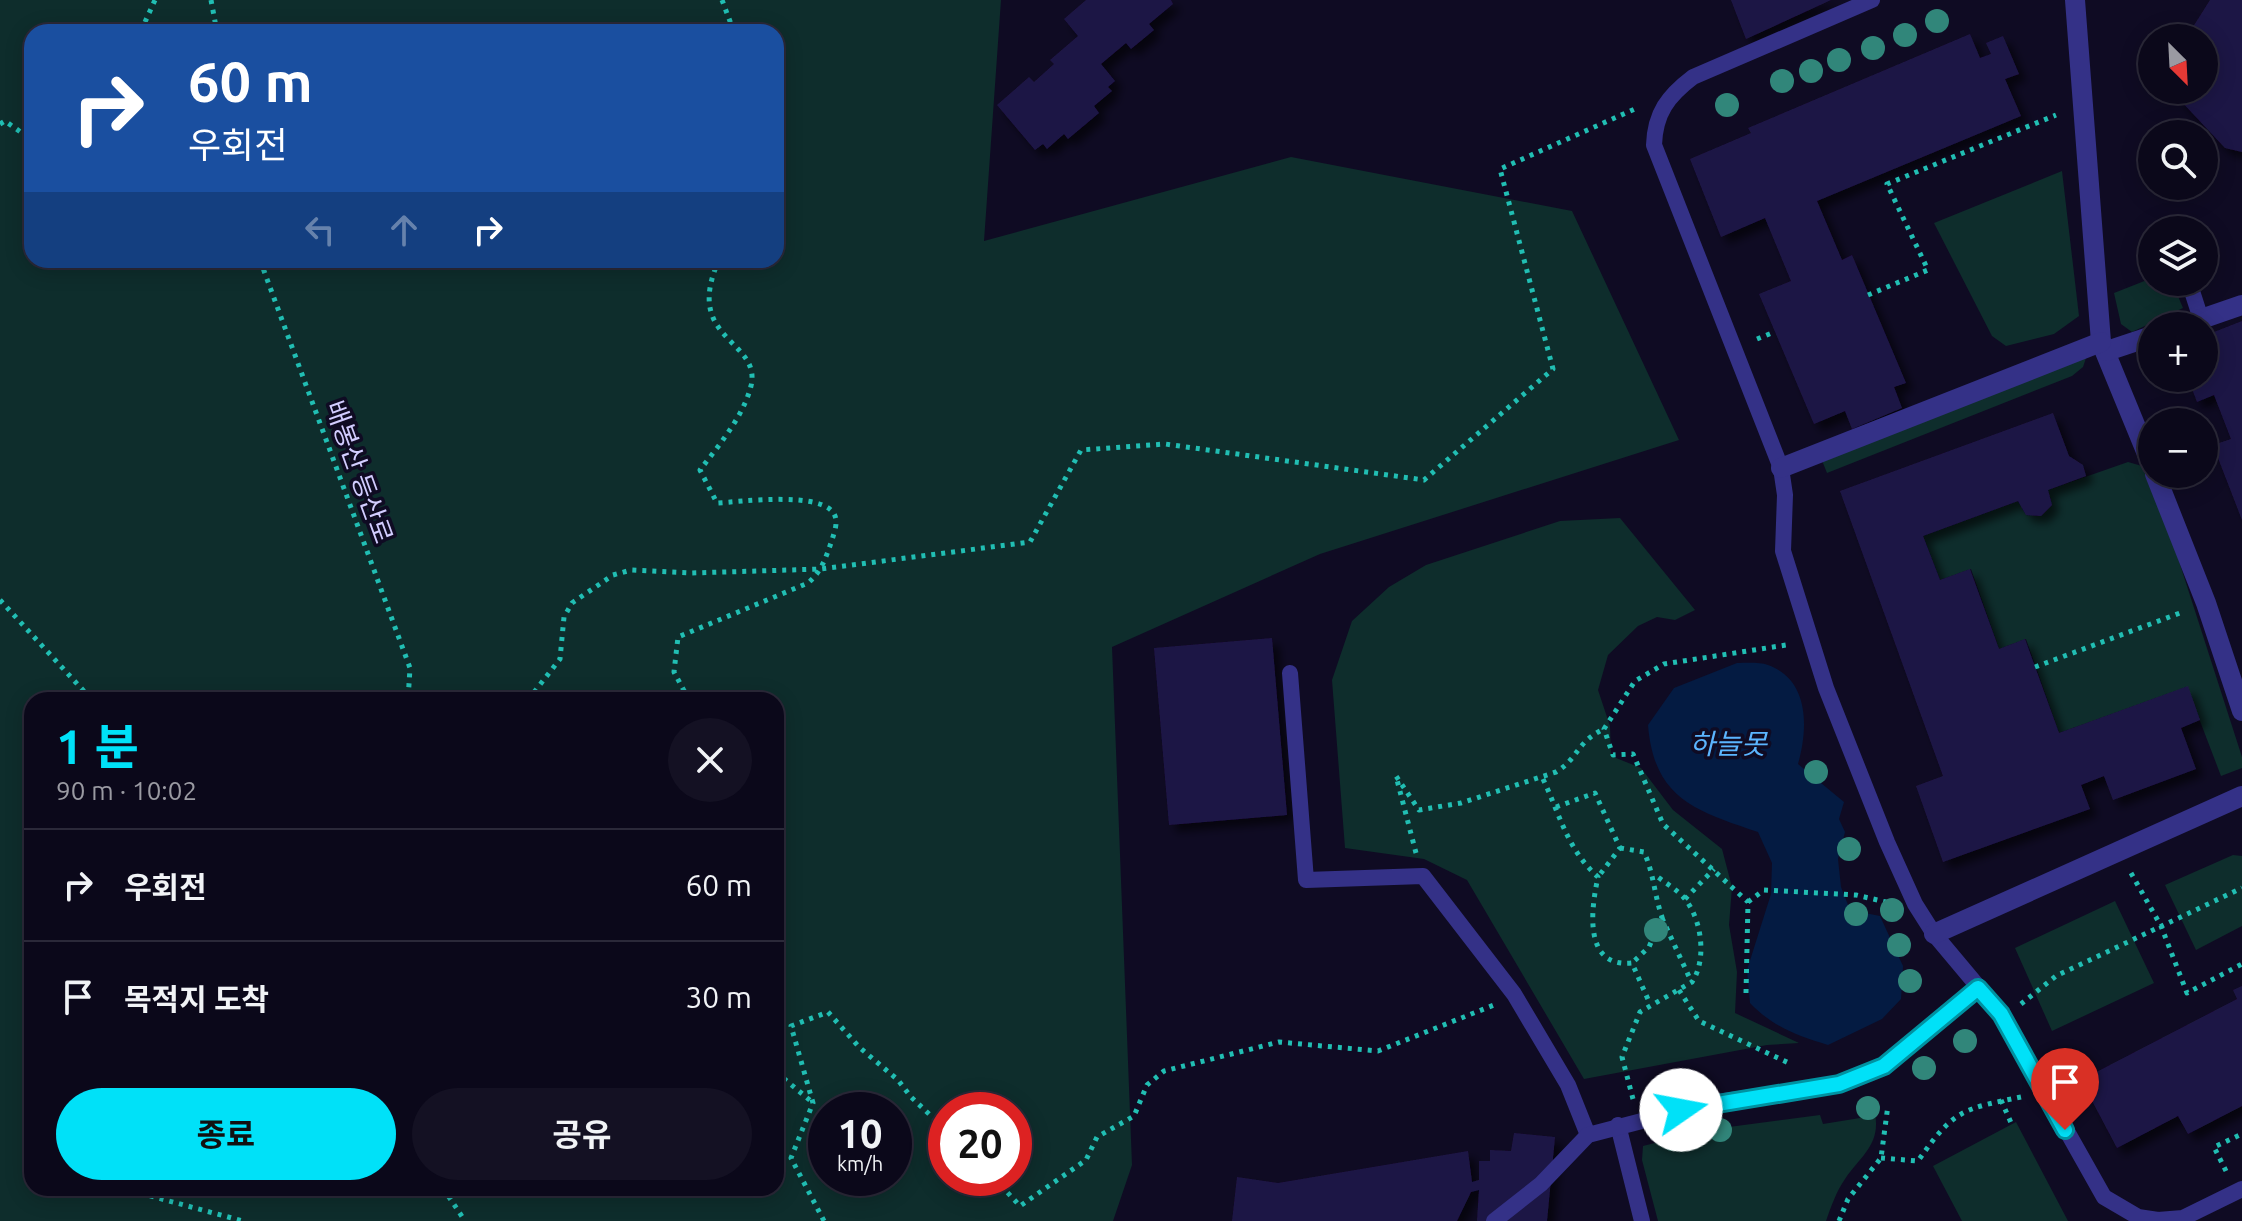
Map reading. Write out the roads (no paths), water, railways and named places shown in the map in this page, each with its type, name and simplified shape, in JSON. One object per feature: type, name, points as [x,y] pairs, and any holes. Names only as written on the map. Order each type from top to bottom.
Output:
[{"type":"street","points":[[2075,0],[2104,347],[2138,431]]},
{"type":"street","points":[[2218,313],[2242,305]]},
{"type":"street","points":[[1781,468],[2104,347],[2138,339]]},
{"type":"street","points":[[2161,488],[2206,603],[2242,711]]},
{"type":"street","points":[[1934,934],[2242,796]]},
{"type":"lane","points":[[1872,0],[1693,77],[1675,90],[1655,123],[1654,145],[1781,468],[1785,495],[1783,551],[1811,643],[1887,842],[1915,904],[1934,934],[2001,1014],[2104,1197],[2138,1217],[2158,1220],[2183,1218],[2239,1191]]},
{"type":"lane","points":[[1290,673],[1306,880],[1423,876],[1514,994],[1568,1085],[1588,1135]]},
{"type":"lane","points":[[1494,1221],[1541,1184],[1588,1135],[1711,1103],[1839,1084],[1862,1076],[1884,1066],[1978,988]]},
{"type":"lane","points":[[1618,1125],[1642,1221]]},
{"type":"water","name":"하늘못","points":[[1737,663],[1768,665],[1782,672],[1799,694],[1804,721],[1798,764],[1844,802],[1839,819],[1845,832],[1838,859],[1841,887],[1850,910],[1880,916],[1903,966],[1901,999],[1882,1019],[1828,1045],[1786,1029],[1750,1003],[1747,970],[1771,894],[1772,863],[1758,832],[1716,817],[1682,798],[1669,786],[1659,770],[1652,750],[1648,725],[1674,688]]}]
